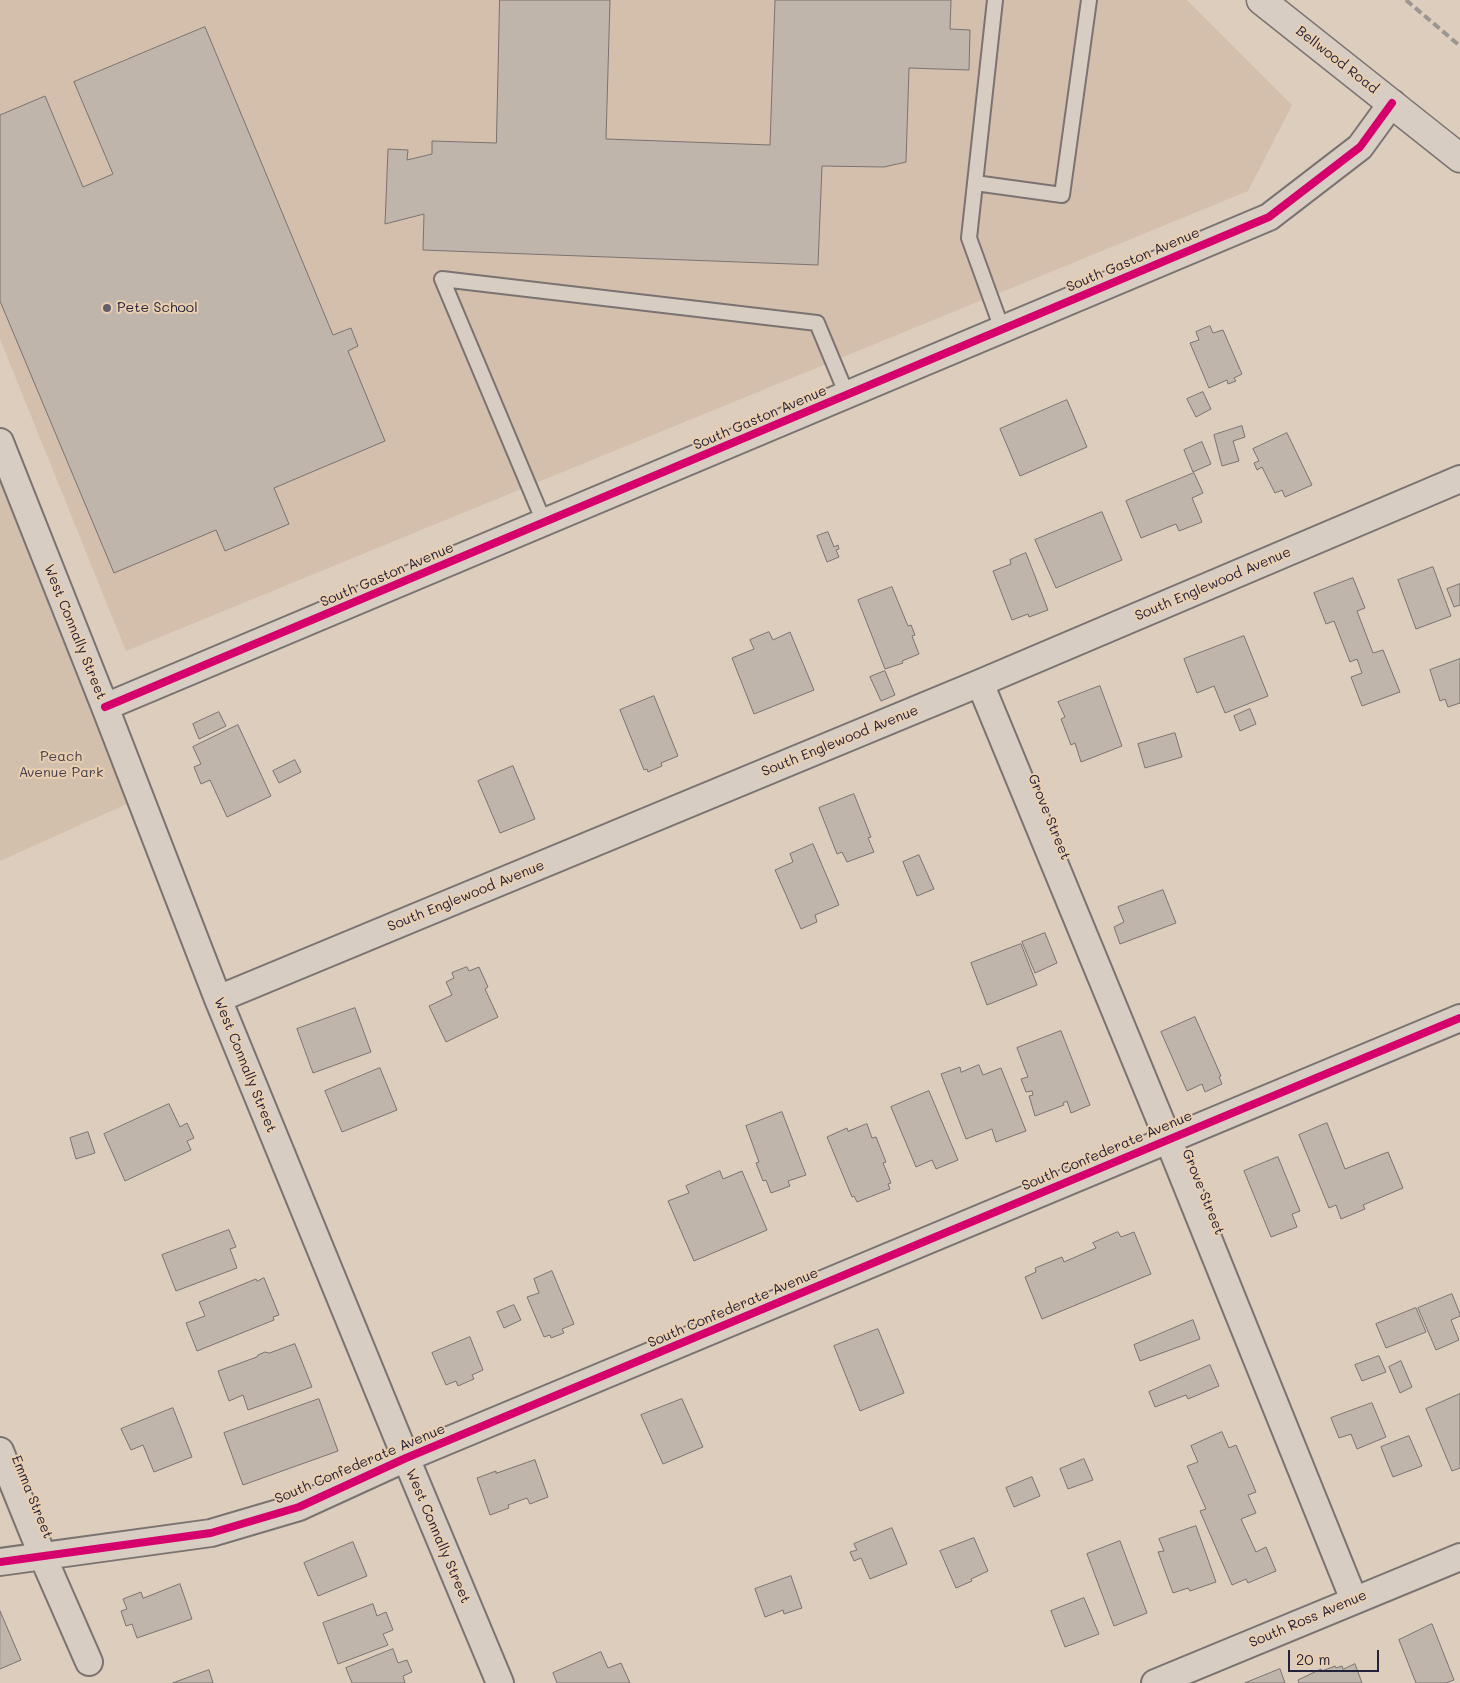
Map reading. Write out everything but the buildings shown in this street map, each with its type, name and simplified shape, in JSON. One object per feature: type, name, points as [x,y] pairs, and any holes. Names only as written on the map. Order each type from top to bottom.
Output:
[{"type":"street","name":"Bellwood Road","points":[[1261,0],[1460,158]]},
{"type":"street","name":"South Gaston Avenue","points":[[105,707],[1269,217],[1360,147],[1392,103]]},
{"type":"street","name":"West Connally Street","points":[[0,442],[218,999],[500,1683]]},
{"type":"street","name":"South Englewood Avenue","points":[[218,999],[980,683],[1460,478]]},
{"type":"street","name":"Grove Street","points":[[980,683],[1168,1139],[1354,1600]]},
{"type":"street","name":"South Confederate Avenue","points":[[0,1562],[211,1534],[299,1507],[406,1458],[1460,1018]]},
{"type":"street","name":"Emma Street","points":[[0,1450],[43,1557],[89,1662]]},
{"type":"street","name":"South Ross Avenue","points":[[1155,1683],[1460,1557]]},
{"type":"lane","points":[[995,0],[969,238],[1002,329]]},
{"type":"lane","points":[[975,183],[1062,195],[1089,0]]},
{"type":"lane","points":[[544,522],[442,279],[817,323],[847,395]]},
{"type":"shaded area","points":[[0,0],[1187,0],[1292,105],[1248,191],[126,651],[0,339]]},
{"type":"green space","name":"Peach Avenue Park","points":[[0,444],[140,798],[0,861]]},
{"type":"railway","points":[[1406,0],[1460,46]]},
{"type":"cycle path","points":[[105,707],[1269,217],[1360,147],[1392,103]]},
{"type":"cycle path","points":[[0,1562],[211,1533],[299,1507],[406,1458],[1460,1018]]},
{"type":"place","name":"Pete School","points":[[107,308]]}]
